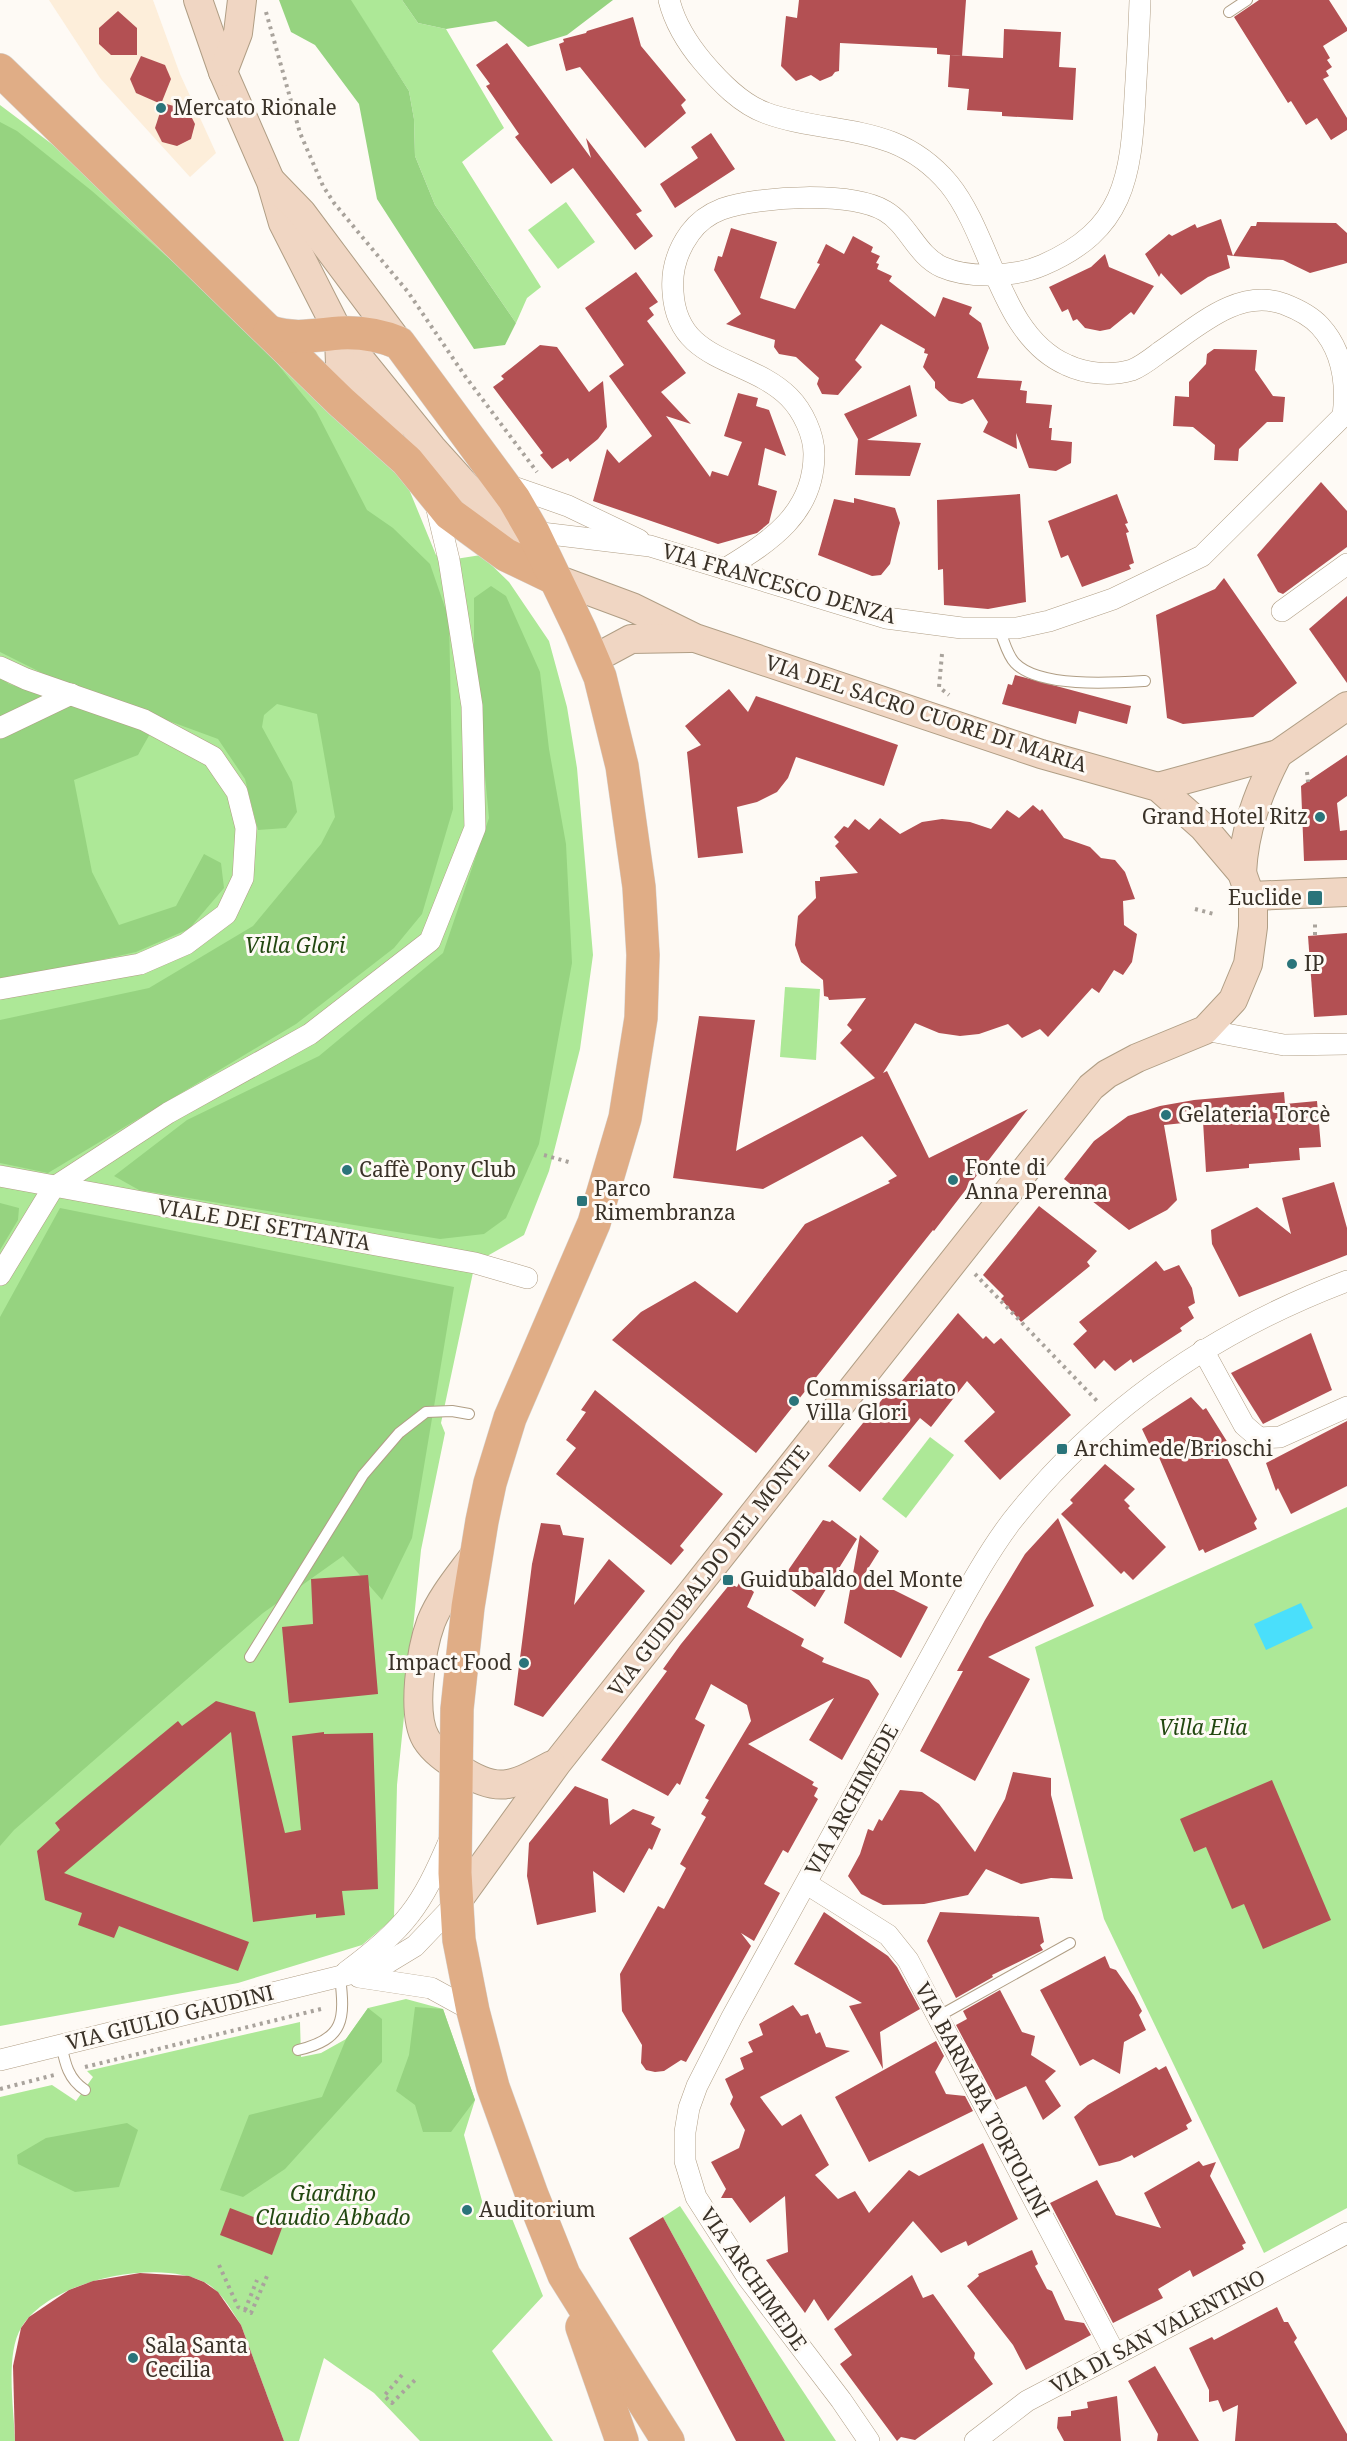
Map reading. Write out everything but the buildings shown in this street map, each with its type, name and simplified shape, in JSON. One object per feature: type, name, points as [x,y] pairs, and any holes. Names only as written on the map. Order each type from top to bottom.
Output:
[{"type":"main road","points":[[0,70],[270,332],[407,461],[434,497],[463,525],[507,516]]},
{"type":"main road","points":[[270,332],[292,338],[339,333],[378,336],[399,343],[507,516],[554,578],[592,660],[606,697],[622,766],[639,887],[643,985],[638,1052],[611,1173],[568,1287],[510,1418],[490,1483],[476,1553],[461,1658],[455,1766],[456,1903],[462,1961],[473,2011],[503,2116],[564,2275],[622,2441]]},
{"type":"main road","points":[[507,516],[518,562],[554,578]]},
{"type":"main road","points":[[564,2275],[668,2441]]},
{"type":"street","points":[[198,0],[223,72],[271,182],[283,223],[339,333],[432,448],[507,516],[568,506],[650,546]]},
{"type":"street","points":[[669,0],[678,27],[695,52],[722,83],[751,106],[778,116],[876,136],[926,163],[959,198],[1025,331],[1038,346],[1068,366],[1101,373],[1122,372],[1139,366],[1237,304],[1264,300],[1291,307],[1320,326],[1337,353],[1344,376],[1345,414]]},
{"type":"street","points":[[725,569],[755,550],[798,511],[812,484],[814,448],[810,430],[790,398],[773,385],[700,347],[677,319],[673,294],[675,259],[695,226],[721,210],[752,202],[825,199],[851,201],[884,211],[895,219],[920,251],[941,267],[968,273],[996,273],[1035,268],[1066,254],[1089,237],[1114,206],[1132,157],[1140,0]]},
{"type":"street","points":[[223,72],[238,33],[253,4]]},
{"type":"street","points":[[271,182],[302,213],[399,343]]},
{"type":"street","points":[[339,333],[340,364],[407,461]]},
{"type":"street","name":"VIA FRANCESCO DENZA","points":[[507,516],[650,546],[886,618],[948,626],[999,629],[1049,621],[1085,609],[1202,556],[1345,414]]},
{"type":"street","points":[[0,1275],[53,1188],[168,1113],[310,1034],[430,941],[475,828],[472,706],[449,560],[434,497]]},
{"type":"street","points":[[1282,611],[1347,564]]},
{"type":"street","name":"VIA DEL SACRO CUORE DI MARIA","points":[[554,578],[632,607],[695,639],[1041,754],[1158,787]]},
{"type":"street","name":"VIA DEL SACRO CUORE DI MARIA","points":[[592,660],[631,639],[695,639]]},
{"type":"street","points":[[0,667],[144,720],[213,757],[237,792],[246,828],[243,878],[226,914],[186,944],[140,964],[0,989]]},
{"type":"street","points":[[0,728],[71,694]]},
{"type":"street","points":[[1158,787],[1278,754],[1347,706]]},
{"type":"street","points":[[1205,1030],[1225,1011],[1242,982],[1253,927],[1243,852],[1252,815],[1278,754]]},
{"type":"street","points":[[1158,787],[1203,827],[1247,885],[1347,892]]},
{"type":"street","points":[[1205,1030],[1284,1045],[1347,1044]]},
{"type":"street","name":"VIA GUIDUBALDO DEL MONTE","points":[[456,1903],[557,1763],[959,1258],[1083,1097],[1099,1080],[1115,1070],[1205,1030]]},
{"type":"street","name":"VIALE DEI SETTANTA","points":[[0,1176],[53,1188],[475,1263],[527,1278]]},
{"type":"street","name":"VIA ARCHIMEDE","points":[[869,2441],[736,2262],[696,2197],[685,2161],[686,2121],[697,2086],[732,2017],[954,1613],[1011,1522],[1052,1475],[1111,1416],[1170,1371],[1203,1350],[1281,1308],[1347,1281]]},
{"type":"street","points":[[1203,1350],[1244,1425],[1259,1438],[1280,1437],[1347,1407]]},
{"type":"street","name":"VIA GUIDUBALDO DEL MONTE","points":[[455,1766],[475,1779],[500,1786],[517,1783],[557,1763]]},
{"type":"street","name":"VIA GIULIO GAUDINI","points":[[340,1976],[390,1938],[408,1919],[428,1889],[455,1827]]},
{"type":"street","name":"VIA BARNABA TORTOLINI","points":[[807,1884],[860,1914],[893,1939],[912,1967],[1115,2354]]},
{"type":"street","name":"VIA GIULIO GAUDINI","points":[[0,2060],[382,1966],[404,1954],[430,1932],[456,1903]]},
{"type":"street","name":"VIA GIULIO GAUDINI","points":[[340,1976],[393,1981],[431,1988],[473,2011]]},
{"type":"street","name":"VIA DI SAN VALENTINO","points":[[975,2441],[1027,2401],[1347,2233]]},
{"type":"lane","points":[[1229,12],[1247,0]]},
{"type":"lane","points":[[999,629],[1012,661],[1024,671],[1091,685],[1145,681]]},
{"type":"lane","points":[[250,1657],[363,1475],[399,1433],[426,1412],[452,1411],[469,1414]]},
{"type":"lane","points":[[939,2016],[1070,1943]]},
{"type":"lane","points":[[298,2050],[319,2045],[334,2035],[341,2022],[344,2004],[340,1976]]},
{"type":"lane","points":[[61,2044],[67,2071],[76,2084],[85,2090]]},
{"type":"path","points":[[253,4],[300,133],[323,186],[334,203],[408,292],[465,376],[539,474]]},
{"type":"path","points":[[942,654],[939,687],[954,699]]},
{"type":"path","points":[[1307,772],[1308,782]]},
{"type":"path","points":[[1196,909],[1214,914]]},
{"type":"path","points":[[1315,923],[1315,935]]},
{"type":"path","points":[[544,1155],[573,1163]]},
{"type":"path","points":[[959,1258],[1101,1406]]},
{"type":"path","points":[[0,2089],[344,2004]]},
{"type":"path","points":[[219,2265],[233,2300],[238,2307],[251,2313],[267,2276]]},
{"type":"path","points":[[245,2310],[257,2280]]},
{"type":"path","points":[[402,2375],[384,2396],[392,2403],[417,2378]]},
{"type":"shaded area","name":"Mercato Rionale","points":[[49,0],[153,0],[180,74],[216,153],[190,177],[100,78]]},
{"type":"green space","points":[[279,0],[351,0],[409,91],[414,119],[415,156],[435,205],[516,323],[505,345],[474,349],[377,199],[359,104],[315,45],[291,32]]},
{"type":"green space","points":[[350,0],[402,0],[418,23],[446,29],[504,128],[462,162],[541,287],[527,298],[516,323],[435,205],[415,156],[414,119],[409,91]]},
{"type":"green space","points":[[402,0],[613,0],[567,35],[528,47],[496,21],[446,29],[418,23]]},
{"type":"green space","name":"Villa Glori","points":[[0,105],[69,157],[406,482],[436,555],[449,560],[481,555],[509,582],[549,641],[567,707],[577,768],[593,955],[580,1049],[549,1171],[524,1235],[475,1263],[441,1423],[445,1433],[421,1550],[397,1785],[394,1918],[362,1945],[238,1983],[0,2026]]},
{"type":"green space","points":[[0,122],[17,131],[92,191],[247,327],[316,411],[367,510],[393,528],[430,564],[449,619],[453,809],[422,914],[394,948],[296,1024],[48,1173],[0,1163],[0,1020],[149,988],[253,926],[321,844],[335,817],[317,714],[277,704],[264,715],[262,727],[292,782],[297,812],[286,828],[258,830],[245,779],[218,739],[52,678],[0,652]]},
{"type":"green space","points":[[566,202],[595,242],[558,269],[528,230]]},
{"type":"green space","points":[[491,586],[506,596],[540,672],[549,749],[566,844],[572,963],[539,1144],[506,1218],[484,1234],[440,1239],[139,1190],[114,1176],[187,1120],[319,1056],[443,953],[489,818],[474,660],[474,598]]},
{"type":"green space","points":[[0,677],[9,684],[151,732],[138,755],[74,780],[92,872],[119,925],[176,906],[204,854],[221,863],[224,888],[189,929],[136,952],[0,982]]},
{"type":"green space","points":[[785,987],[820,989],[816,1060],[780,1057]]},
{"type":"green space","points":[[0,1203],[19,1208],[18,1220],[0,1250]]},
{"type":"green space","points":[[60,1208],[454,1287],[412,1538],[382,1600],[343,1556],[263,1613],[14,1830],[0,1846],[0,1317]]},
{"type":"green space","points":[[930,1437],[954,1455],[906,1518],[882,1499]]},
{"type":"green space","name":"Villa Elia","points":[[1347,1507],[1347,2208],[1264,2253],[1104,1919],[1035,1647]]},
{"type":"green space","name":"Giardino Claudio Abbado","points":[[406,1999],[443,2009],[475,2100],[464,2135],[487,2219],[509,2211],[543,2296],[492,2351],[553,2441],[420,2441],[374,2393],[324,2358],[299,2441],[284,2441],[241,2325],[226,2302],[206,2283],[186,2276],[161,2272],[134,2273],[79,2286],[55,2297],[35,2311],[21,2328],[13,2353],[15,2441],[0,2441],[0,2097],[52,2085],[76,2101],[93,2077],[87,2071],[300,2022],[301,2057],[321,2053],[346,2039],[368,2008]]},
{"type":"green space","points":[[415,2007],[443,2009],[475,2100],[451,2132],[423,2132],[415,2105],[396,2091],[409,2055]]},
{"type":"green space","points":[[368,2008],[382,2019],[382,2062],[285,2169],[243,2197],[220,2190],[249,2115],[322,2097],[346,2039]]},
{"type":"green space","points":[[127,2123],[138,2130],[119,2187],[75,2192],[18,2164],[17,2155],[46,2138]]},
{"type":"green space","points":[[680,2206],[836,2441],[785,2441],[663,2217]]},
{"type":"water","points":[[1301,1603],[1313,1628],[1266,1650],[1254,1624]]},
{"type":"place","name":"Mercato Rionale","points":[[161,108]]},
{"type":"place","name":"Grand Hotel Ritz","points":[[1320,817]]},
{"type":"place","name":"Euclide","points":[[1315,898]]},
{"type":"place","name":"IP","points":[[1292,964]]},
{"type":"place","name":"Gelateria Torcè","points":[[1166,1115]]},
{"type":"place","name":"Caffè Pony Club","points":[[347,1170]]},
{"type":"place","name":"Fonte di Anna Perenna","points":[[953,1180]]},
{"type":"place","name":"Parco Rimembranza","points":[[582,1201]]},
{"type":"place","name":"Commissariato Villa Glori","points":[[794,1401]]},
{"type":"place","name":"Archimede/Brioschi","points":[[1062,1449]]},
{"type":"place","name":"Guidubaldo del Monte","points":[[728,1580]]},
{"type":"place","name":"Impact Food","points":[[524,1663]]},
{"type":"place","name":"Auditorium","points":[[467,2210]]},
{"type":"place","name":"Sala Santa Cecilia","points":[[133,2358]]}]
